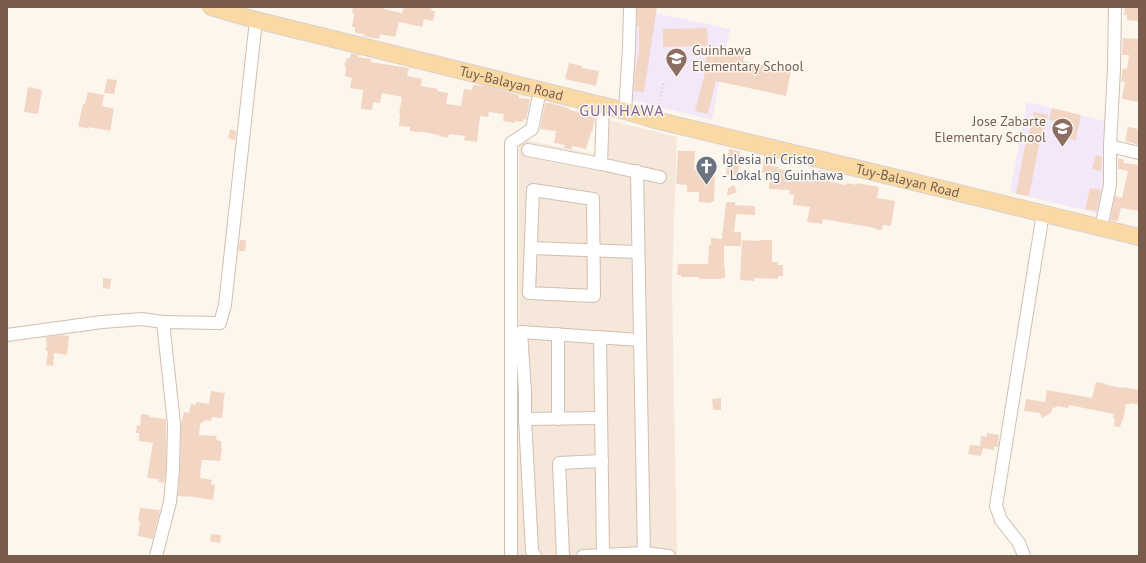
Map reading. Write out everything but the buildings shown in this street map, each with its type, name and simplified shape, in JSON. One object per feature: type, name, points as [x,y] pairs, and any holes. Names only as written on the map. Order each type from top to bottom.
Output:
[{"type":"main road","name":"Tuy-Balayan Road","points":[[211,7],[256,20],[625,111],[655,120],[1139,237]]},
{"type":"street","points":[[625,111],[630,7]]},
{"type":"street","points":[[1101,228],[1110,185],[1115,7]]},
{"type":"street","points":[[7,335],[102,322],[142,319],[163,322],[220,323],[225,305],[256,20]]},
{"type":"street","points":[[511,556],[511,143],[532,129],[540,90]]},
{"type":"street","points":[[602,164],[603,106]]},
{"type":"street","points":[[1110,146],[1139,153]]},
{"type":"street","points":[[528,150],[637,171],[660,177]]},
{"type":"street","points":[[637,171],[644,555]]},
{"type":"street","points":[[533,190],[593,199],[594,296],[529,292],[531,248],[533,190]]},
{"type":"street","points":[[1024,556],[1019,543],[1001,520],[996,506],[1043,213]]},
{"type":"street","points":[[531,248],[638,252]]},
{"type":"street","points":[[156,556],[170,502],[174,470],[174,424],[163,322]]},
{"type":"street","points":[[535,556],[532,551],[524,419],[525,392],[521,332],[640,340]]},
{"type":"street","points":[[558,334],[558,419]]},
{"type":"street","points":[[600,337],[603,555]]},
{"type":"street","points":[[524,419],[601,418]]},
{"type":"street","points":[[562,556],[559,463],[602,462]]},
{"type":"street","points":[[583,556],[669,556]]},
{"type":"path","points":[[655,120],[664,81]]},
{"type":"shaded area","name":"Guinhawa Elementary School","points":[[632,8],[730,29],[712,120],[629,99]]},
{"type":"shaded area","name":"Jose Zabarte Elementary School","points":[[1027,102],[1105,121],[1106,177],[1100,214],[1010,192]]},
{"type":"shaded area","points":[[596,117],[677,137],[672,285],[677,556],[518,556],[519,139],[594,154]]},
{"type":"place","name":"Guinhawa Elementary School","points":[[676,78]]},
{"type":"place","name":"Jose Zabarte Elementary School","points":[[1062,148]]},
{"type":"place","name":"Iglesia ni Cristo - Lokal ng Guinhawa","points":[[707,186]]},
{"type":"district","name":"GUINHAWA","points":[[622,110]]}]
